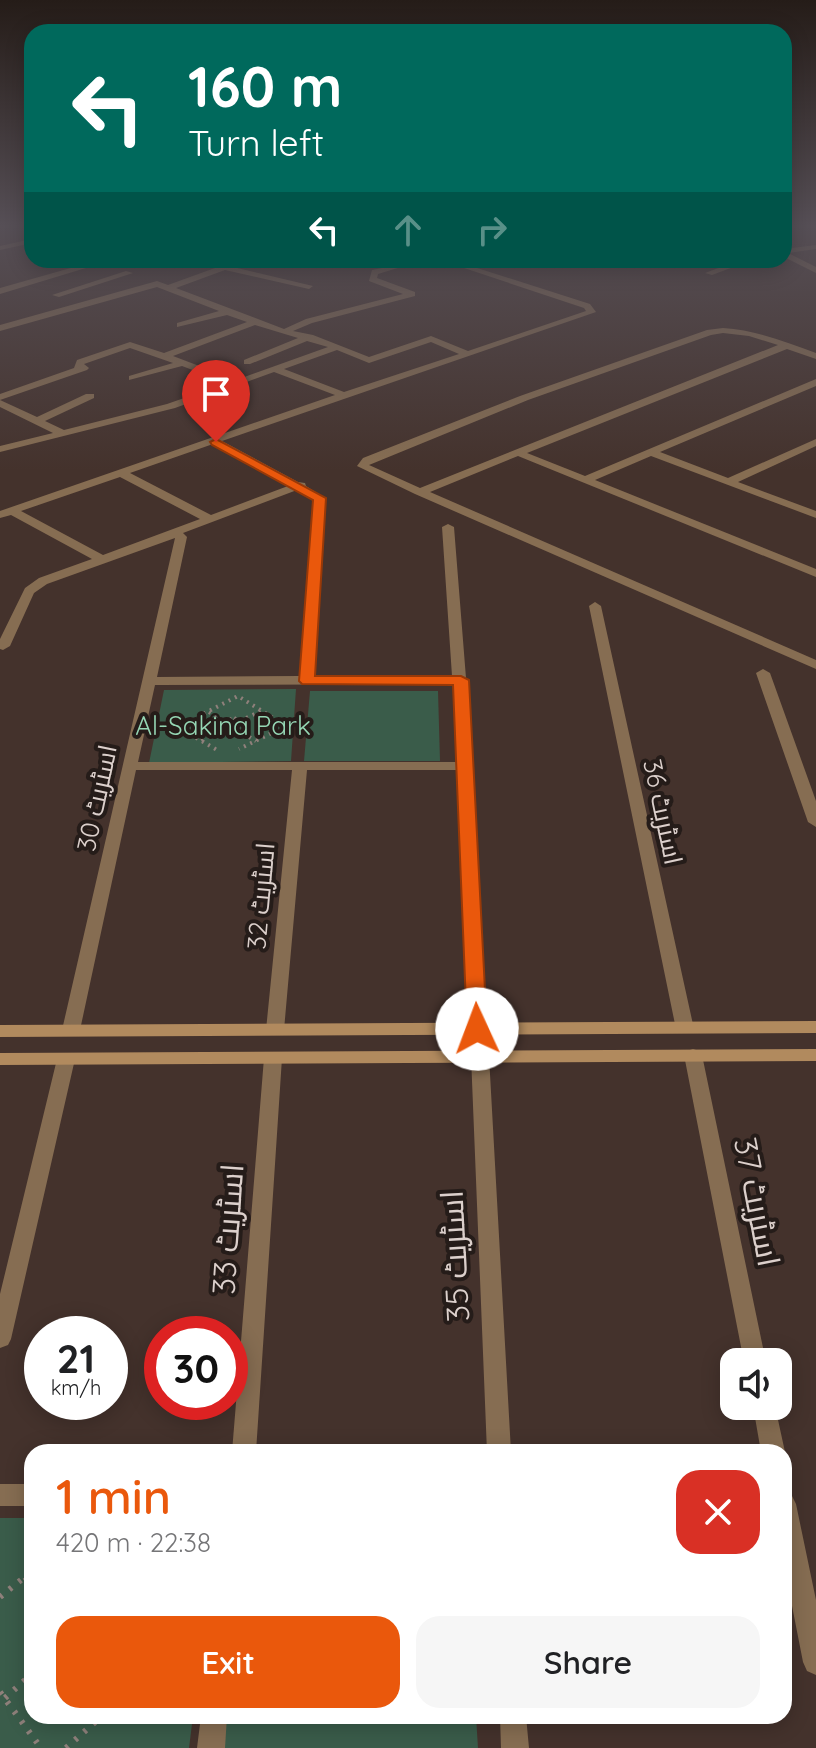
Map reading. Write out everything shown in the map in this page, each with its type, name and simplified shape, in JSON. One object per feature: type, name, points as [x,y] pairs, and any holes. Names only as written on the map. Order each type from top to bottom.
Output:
[{"type":"street","points":[[0,328],[77,307]]},
{"type":"street","points":[[218,307],[369,360],[431,339],[468,354]]},
{"type":"street","points":[[286,331],[309,321],[364,307]]},
{"type":"street","points":[[6,513],[592,312],[587,307]]},
{"type":"street","points":[[180,325],[230,311]]},
{"type":"street","points":[[164,356],[256,322]]},
{"type":"street","points":[[816,356],[740,331],[724,329],[710,332],[524,398],[367,460],[362,466],[816,665]]},
{"type":"street","points":[[247,362],[310,337]]},
{"type":"street","points":[[0,400],[84,368],[78,367],[80,362],[130,345],[236,383]]},
{"type":"street","points":[[419,492],[785,346]]},
{"type":"street","points":[[0,449],[171,406],[337,347]]},
{"type":"street","points":[[132,378],[181,363]]},
{"type":"street","points":[[274,369],[344,395]]},
{"type":"street","points":[[585,480],[816,382]]},
{"type":"street","points":[[37,421],[90,396]]},
{"type":"street","points":[[0,400],[60,432]]},
{"type":"street","points":[[216,442],[301,485],[319,498],[307,681]]},
{"type":"street","points":[[728,482],[816,442]]},
{"type":"street","points":[[516,452],[816,573]]},
{"type":"street","points":[[650,452],[816,515]]},
{"type":"street","points":[[123,474],[210,519]]},
{"type":"street","points":[[3,646],[29,591],[43,581],[301,485]]},
{"type":"street","points":[[802,509],[816,503]]},
{"type":"street","points":[[6,513],[102,559]]},
{"type":"street","points":[[448,527],[466,766],[477,1029]]},
{"type":"street","name":"اسٹریٹ 30","points":[[71,1030],[181,537],[176,532]]},
{"type":"street","name":"اسٹریٹ 36","points":[[595,606],[685,1029]]},
{"type":"street","points":[[763,673],[816,822]]},
{"type":"street","points":[[149,681],[461,680]]},
{"type":"street","points":[[129,766],[466,766]]},
{"type":"street","name":"اسٹریٹ 32","points":[[275,1030],[300,767]]},
{"type":"street","points":[[789,1027],[794,1055]]},
{"type":"street","points":[[816,1027],[5,1031],[1,1059],[816,1055]]},
{"type":"street","name":"اسٹریٹ 37","points":[[693,1055],[752,1348]]},
{"type":"street","name":"اسٹریٹ 35","points":[[480,1056],[499,1444]]},
{"type":"street","name":"اسٹریٹ 33","points":[[245,1444],[273,1058]]},
{"type":"street","points":[[0,1339],[66,1059]]},
{"type":"street","points":[[767,1420],[771,1444]]},
{"type":"street","points":[[0,1495],[24,1495]]},
{"type":"street","points":[[792,1544],[816,1662]]},
{"type":"street","points":[[211,1748],[213,1724]]},
{"type":"street","points":[[514,1724],[515,1748]]},
{"type":"path","points":[[227,755],[178,727],[238,696],[286,726],[236,750]]},
{"type":"path","points":[[240,721],[261,711]]},
{"type":"path","points":[[208,712],[224,721]]},
{"type":"path","points":[[234,718],[240,721],[246,726],[229,733],[216,725],[234,718]]},
{"type":"path","points":[[201,740],[223,729]]},
{"type":"path","points":[[237,730],[256,741]]},
{"type":"path","points":[[0,1597],[24,1578]]},
{"type":"path","points":[[24,1680],[3,1695],[41,1748]]},
{"type":"path","points":[[66,1748],[93,1724]]},
{"type":"green space","name":"Al-Sakina Park","points":[[296,689],[291,761],[149,763],[164,690]]},
{"type":"green space","points":[[310,691],[438,691],[440,761],[304,761]]},
{"type":"green space","points":[[0,1518],[24,1518],[24,1724],[192,1724],[189,1748],[0,1748]]},
{"type":"green space","points":[[218,1724],[476,1724],[478,1748],[216,1748]]},
{"type":"route","points":[[216,442],[301,485],[319,498],[307,681],[461,680],[477,1029]]}]
